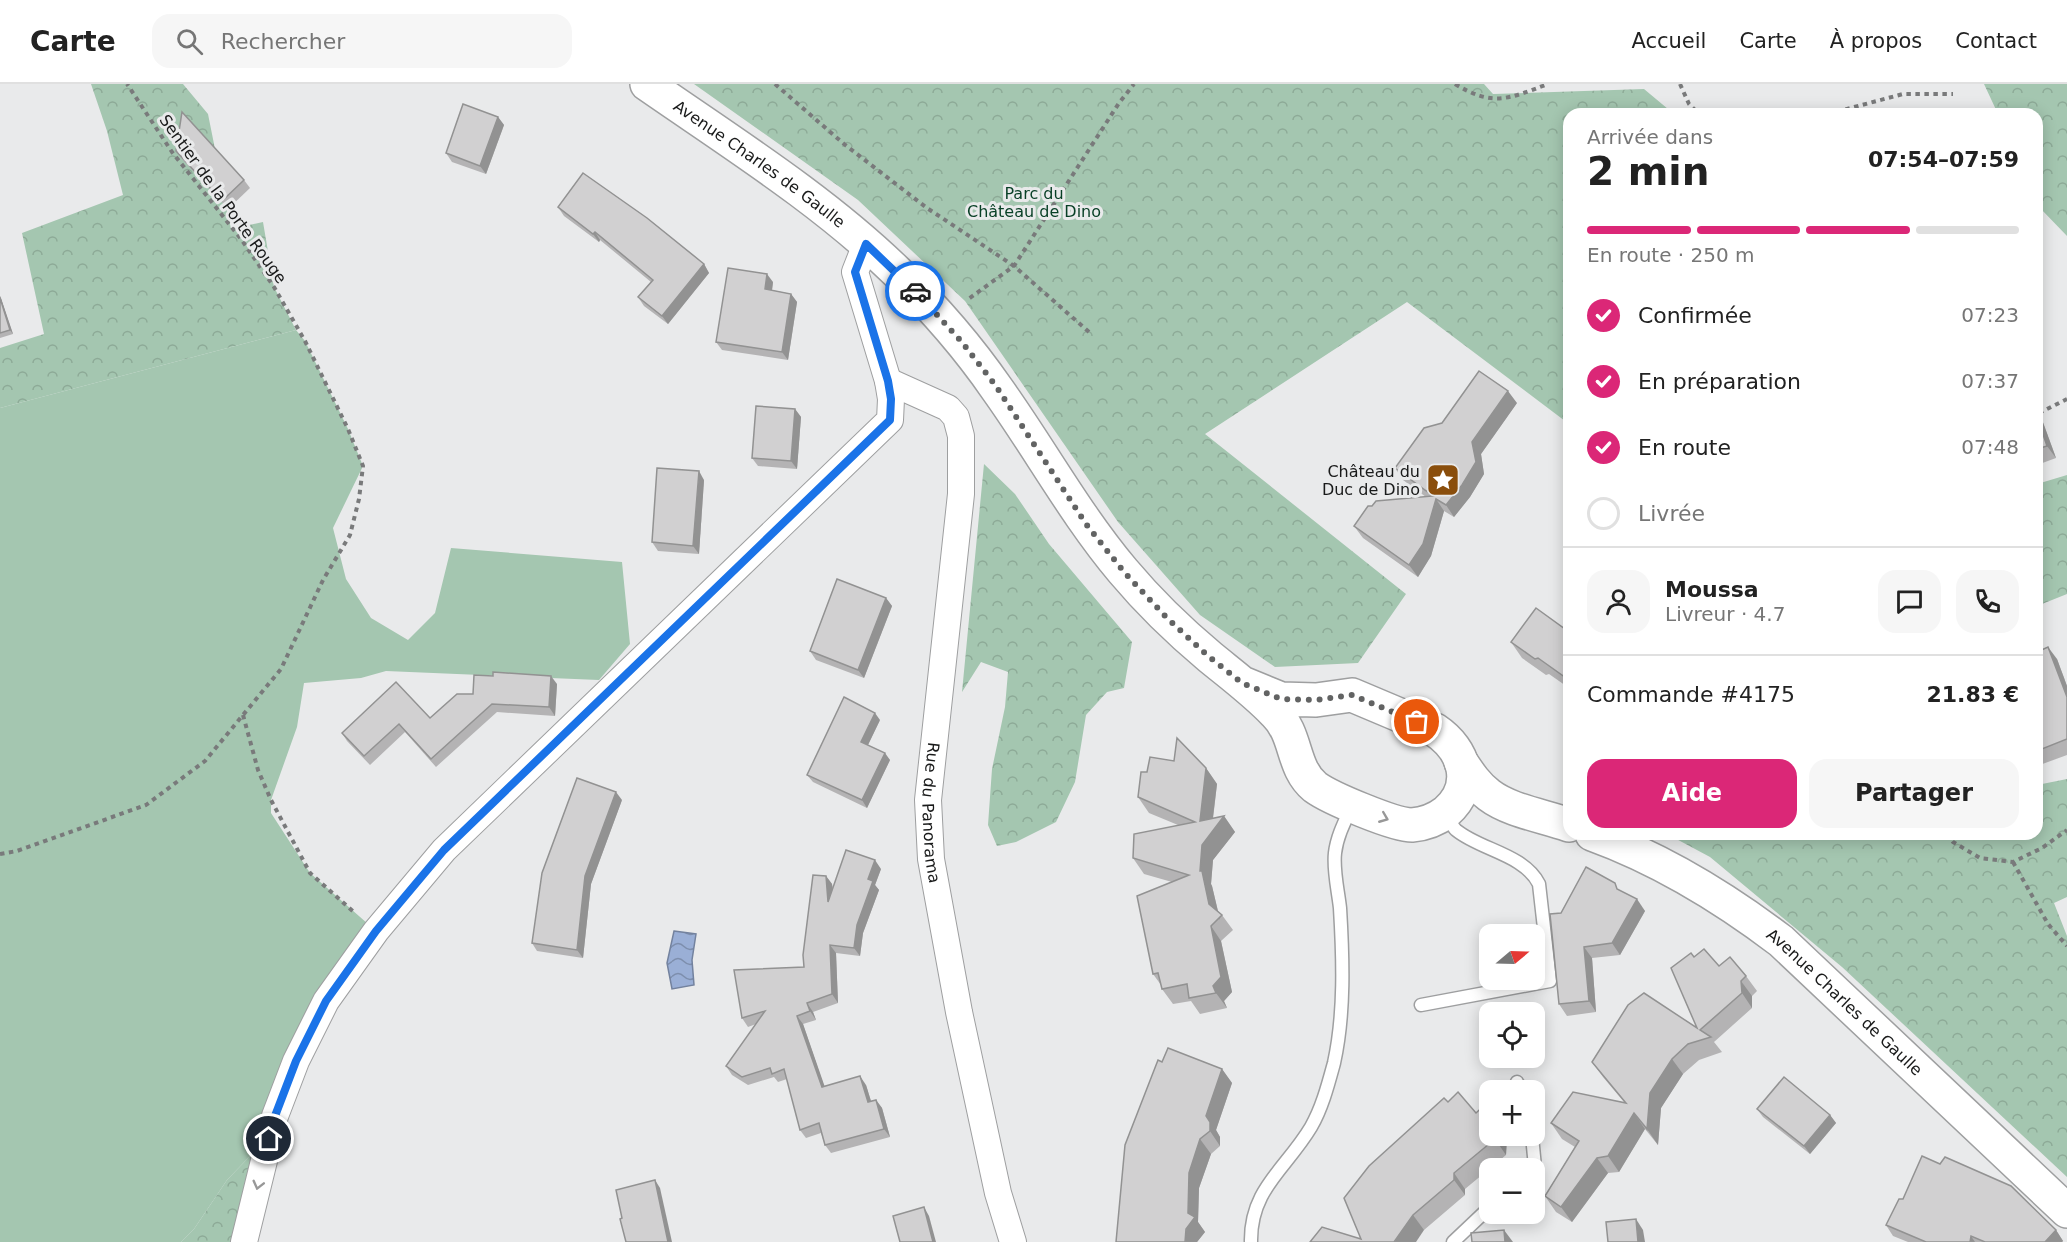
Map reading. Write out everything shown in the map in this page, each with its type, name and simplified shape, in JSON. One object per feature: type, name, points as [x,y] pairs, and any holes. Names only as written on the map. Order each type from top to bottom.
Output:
[{"type":"main road","name":"Avenue Charles de Gaulle","points":[[647,84],[794,187],[866,244],[938,315],[996,386],[1086,524],[1124,572],[1167,618],[1283,722],[1295,747],[1301,768],[1314,786],[1326,794],[1398,823],[1413,825],[1426,822],[1445,812],[1487,806],[1525,812],[1563,823]]},
{"type":"main road","name":"Avenue Charles de Gaulle","points":[[1242,683],[1281,699],[1316,700],[1352,695],[1436,729],[1456,749],[1461,762],[1476,784],[1490,796],[1525,812]]},
{"type":"main road","points":[[1295,747],[1300,721],[1310,710],[1328,699],[1340,696]]},
{"type":"main road","points":[[1445,812],[1460,796],[1464,774],[1461,762]]},
{"type":"main road","name":"Avenue Charles de Gaulle","points":[[1605,840],[1677,872],[1752,919],[1781,941],[2067,1211]]},
{"type":"street","points":[[244,1242],[275,1116],[296,1061],[326,1001],[376,931],[444,850],[890,420],[891,399],[888,381],[855,272],[866,244]]},
{"type":"street","name":"Rue du Panorama","points":[[888,381],[948,408],[956,417],[961,436],[961,494],[928,800],[931,859],[961,1023],[998,1193],[1013,1242]]},
{"type":"lane","points":[[1251,1242],[1253,1212],[1262,1191],[1312,1126],[1323,1100],[1334,1061],[1341,1018],[1341,937],[1335,854],[1340,830],[1352,805]]},
{"type":"lane","points":[[1421,1005],[1550,981],[1539,884],[1535,875],[1521,864],[1455,829],[1445,812]]},
{"type":"lane","points":[[1453,1242],[1479,1217]]},
{"type":"path","name":"Sentier de la Porte Rouge","points":[[0,854],[17,852],[146,805],[205,761],[281,669],[323,580],[350,535],[359,499],[363,466],[348,429],[309,351],[273,287],[241,239],[171,152],[127,84]]},
{"type":"path","points":[[775,84],[844,144],[918,201],[1014,266],[1089,332]]},
{"type":"path","points":[[938,315],[966,301],[1014,266],[1119,103],[1134,84]]},
{"type":"path","points":[[1455,84],[1479,97],[1503,100],[1548,84]]},
{"type":"path","points":[[1680,84],[1693,108]]},
{"type":"path","points":[[1850,108],[1903,94],[1953,94]]},
{"type":"path","points":[[2043,411],[2067,399]]},
{"type":"path","points":[[243,714],[258,770],[271,800],[310,873],[376,931]]},
{"type":"path","points":[[1952,840],[1980,858],[2013,862],[2042,848],[2067,830]]},
{"type":"path","points":[[2013,862],[2048,924],[2067,946]]},
{"type":"green space","points":[[91,84],[183,84],[208,114],[231,229],[263,222],[274,287],[296,330],[0,408],[0,348],[44,334],[22,233],[123,195],[107,131]]},
{"type":"green space","name":"Parc du Château de Dino","points":[[694,84],[1484,84],[1493,94],[1644,89],[1667,108],[1563,108],[1563,419],[1407,302],[1205,434],[1406,594],[1358,663],[1275,667],[1200,615],[1118,522],[965,301],[858,200]]},
{"type":"green space","points":[[1984,84],[2067,84],[2067,236],[2043,211],[2043,108],[1995,108]]},
{"type":"green space","points":[[296,330],[305,341],[348,429],[363,466],[333,528],[346,579],[371,618],[408,640],[435,613],[451,548],[622,562],[630,644],[599,680],[386,671],[361,678],[304,683],[297,727],[271,800],[271,813],[310,873],[376,931],[307,1014],[252,1154],[227,1180],[194,1229],[181,1242],[0,1242],[0,408]]},
{"type":"green space","points":[[984,464],[1015,494],[1049,544],[1132,642],[1124,688],[1107,692],[1086,715],[1075,782],[1056,822],[1016,842],[997,846],[988,825],[992,769],[1005,707],[1008,672],[981,662],[962,692]]},
{"type":"green space","points":[[2067,475],[2067,594],[2043,604],[2043,482]]},
{"type":"green space","points":[[2067,779],[2067,897],[2054,903],[2067,936],[2067,1177],[1842,967],[1710,857],[1678,840],[2043,840],[2043,784]]},
{"type":"green space","points":[[252,1154],[236,1242],[181,1242],[194,1229],[227,1180]]},
{"type":"water","points":[[674,931],[696,934],[692,960],[694,985],[672,989],[667,963]]},
{"type":"building","points":[[463,104],[498,117],[480,166],[446,153]]},
{"type":"building","points":[[182,112],[244,180],[222,201],[176,151]]},
{"type":"building","points":[[583,173],[647,218],[704,264],[662,316],[638,297],[653,280],[595,232],[593,234],[558,207]]},
{"type":"building","points":[[728,268],[767,274],[765,289],[791,294],[782,352],[716,342]]},
{"type":"building","points":[[0,298],[10,330],[0,333]]},
{"type":"building","points":[[1479,371],[1508,391],[1472,442],[1476,462],[1462,485],[1446,505],[1436,499],[1423,544],[1409,565],[1354,526],[1368,506],[1372,506],[1376,501],[1433,496],[1395,468],[1424,428],[1442,423]]},
{"type":"building","points":[[756,406],[795,409],[791,461],[752,458]]},
{"type":"building","points":[[2043,434],[2047,446],[2043,447]]},
{"type":"building","points":[[657,468],[699,471],[693,546],[652,542]]},
{"type":"building","points":[[837,579],[886,598],[858,670],[810,651]]},
{"type":"building","points":[[1536,608],[1563,628],[1563,676],[1538,658],[1535,659],[1511,642]]},
{"type":"building","points":[[2048,647],[2067,697],[2067,739],[2043,749],[2043,649]]},
{"type":"building","points":[[493,672],[551,676],[549,707],[492,704],[431,759],[399,724],[364,756],[342,733],[396,682],[430,718],[457,694],[473,694],[474,675],[493,676]]},
{"type":"building","points":[[844,697],[875,713],[861,742],[885,753],[862,800],[807,775]]},
{"type":"building","points":[[1177,738],[1206,768],[1200,821],[1224,816],[1202,845],[1200,871],[1202,871],[1209,904],[1222,915],[1211,926],[1221,977],[1213,986],[1216,993],[1189,998],[1187,984],[1162,989],[1158,973],[1153,974],[1137,896],[1189,875],[1133,858],[1134,834],[1195,822],[1138,797],[1141,772],[1147,772],[1150,757],[1174,761]]},
{"type":"building","points":[[577,778],[616,792],[585,876],[577,950],[532,943],[542,873]]},
{"type":"building","points":[[846,850],[875,860],[868,879],[873,881],[857,925],[854,948],[830,945],[832,994],[807,1003],[810,1011],[797,1016],[822,1087],[860,1076],[868,1102],[876,1100],[884,1129],[825,1145],[819,1123],[800,1130],[784,1069],[772,1074],[770,1068],[742,1077],[726,1066],[765,1011],[742,1018],[734,970],[804,967],[803,955],[813,875],[826,876],[828,902]]},
{"type":"building","points":[[1586,867],[1615,883],[1617,889],[1637,899],[1612,943],[1584,947],[1589,1001],[1559,1004],[1550,914],[1561,913]]},
{"type":"building","points":[[1704,949],[1719,966],[1730,957],[1746,976],[1741,981],[1742,993],[1700,1030],[1711,1037],[1688,1044],[1672,1059],[1650,1093],[1647,1129],[1634,1113],[1608,1156],[1597,1158],[1561,1207],[1545,1196],[1579,1141],[1551,1123],[1573,1092],[1626,1103],[1592,1062],[1628,1005],[1644,993],[1697,1028],[1671,968],[1691,953],[1694,957]]},
{"type":"building","points":[[1168,1048],[1222,1069],[1206,1116],[1210,1122],[1210,1131],[1200,1139],[1189,1173],[1188,1213],[1195,1217],[1186,1229],[1185,1242],[1116,1242],[1125,1145],[1158,1060],[1162,1062]]},
{"type":"building","points":[[1784,1077],[1830,1115],[1804,1146],[1757,1109]]},
{"type":"building","points":[[1458,1092],[1476,1113],[1479,1110],[1479,1146],[1487,1146],[1454,1173],[1454,1180],[1413,1215],[1394,1242],[1310,1242],[1322,1227],[1361,1239],[1344,1198],[1369,1166],[1444,1098],[1448,1102]]},
{"type":"building","points":[[1922,1156],[1940,1164],[1945,1157],[2011,1186],[2056,1230],[2045,1242],[1985,1242],[1971,1236],[1970,1242],[1926,1242],[1886,1225],[1899,1199],[1903,1199]]},
{"type":"building","points":[[655,1180],[668,1242],[626,1242],[616,1190]]},
{"type":"building","points":[[924,1207],[933,1242],[900,1242],[893,1216]]},
{"type":"building","points":[[1636,1219],[1638,1242],[1608,1242],[1606,1222]]},
{"type":"building","points":[[1504,1230],[1505,1242],[1472,1242],[1471,1233]]},
{"type":"way so far","points":[[915,291],[961,341],[996,386],[1086,524],[1124,572],[1167,618],[1208,656],[1242,683],[1281,699],[1316,700],[1352,695],[1417,722]]},
{"type":"place","name":"Château du Duc de Dino","points":[[1443,480]]},
{"type":"route","points":[[269,1139],[275,1116],[296,1061],[326,1001],[376,931],[444,850],[890,420],[891,399],[888,381],[855,272],[866,244],[915,291]]}]
